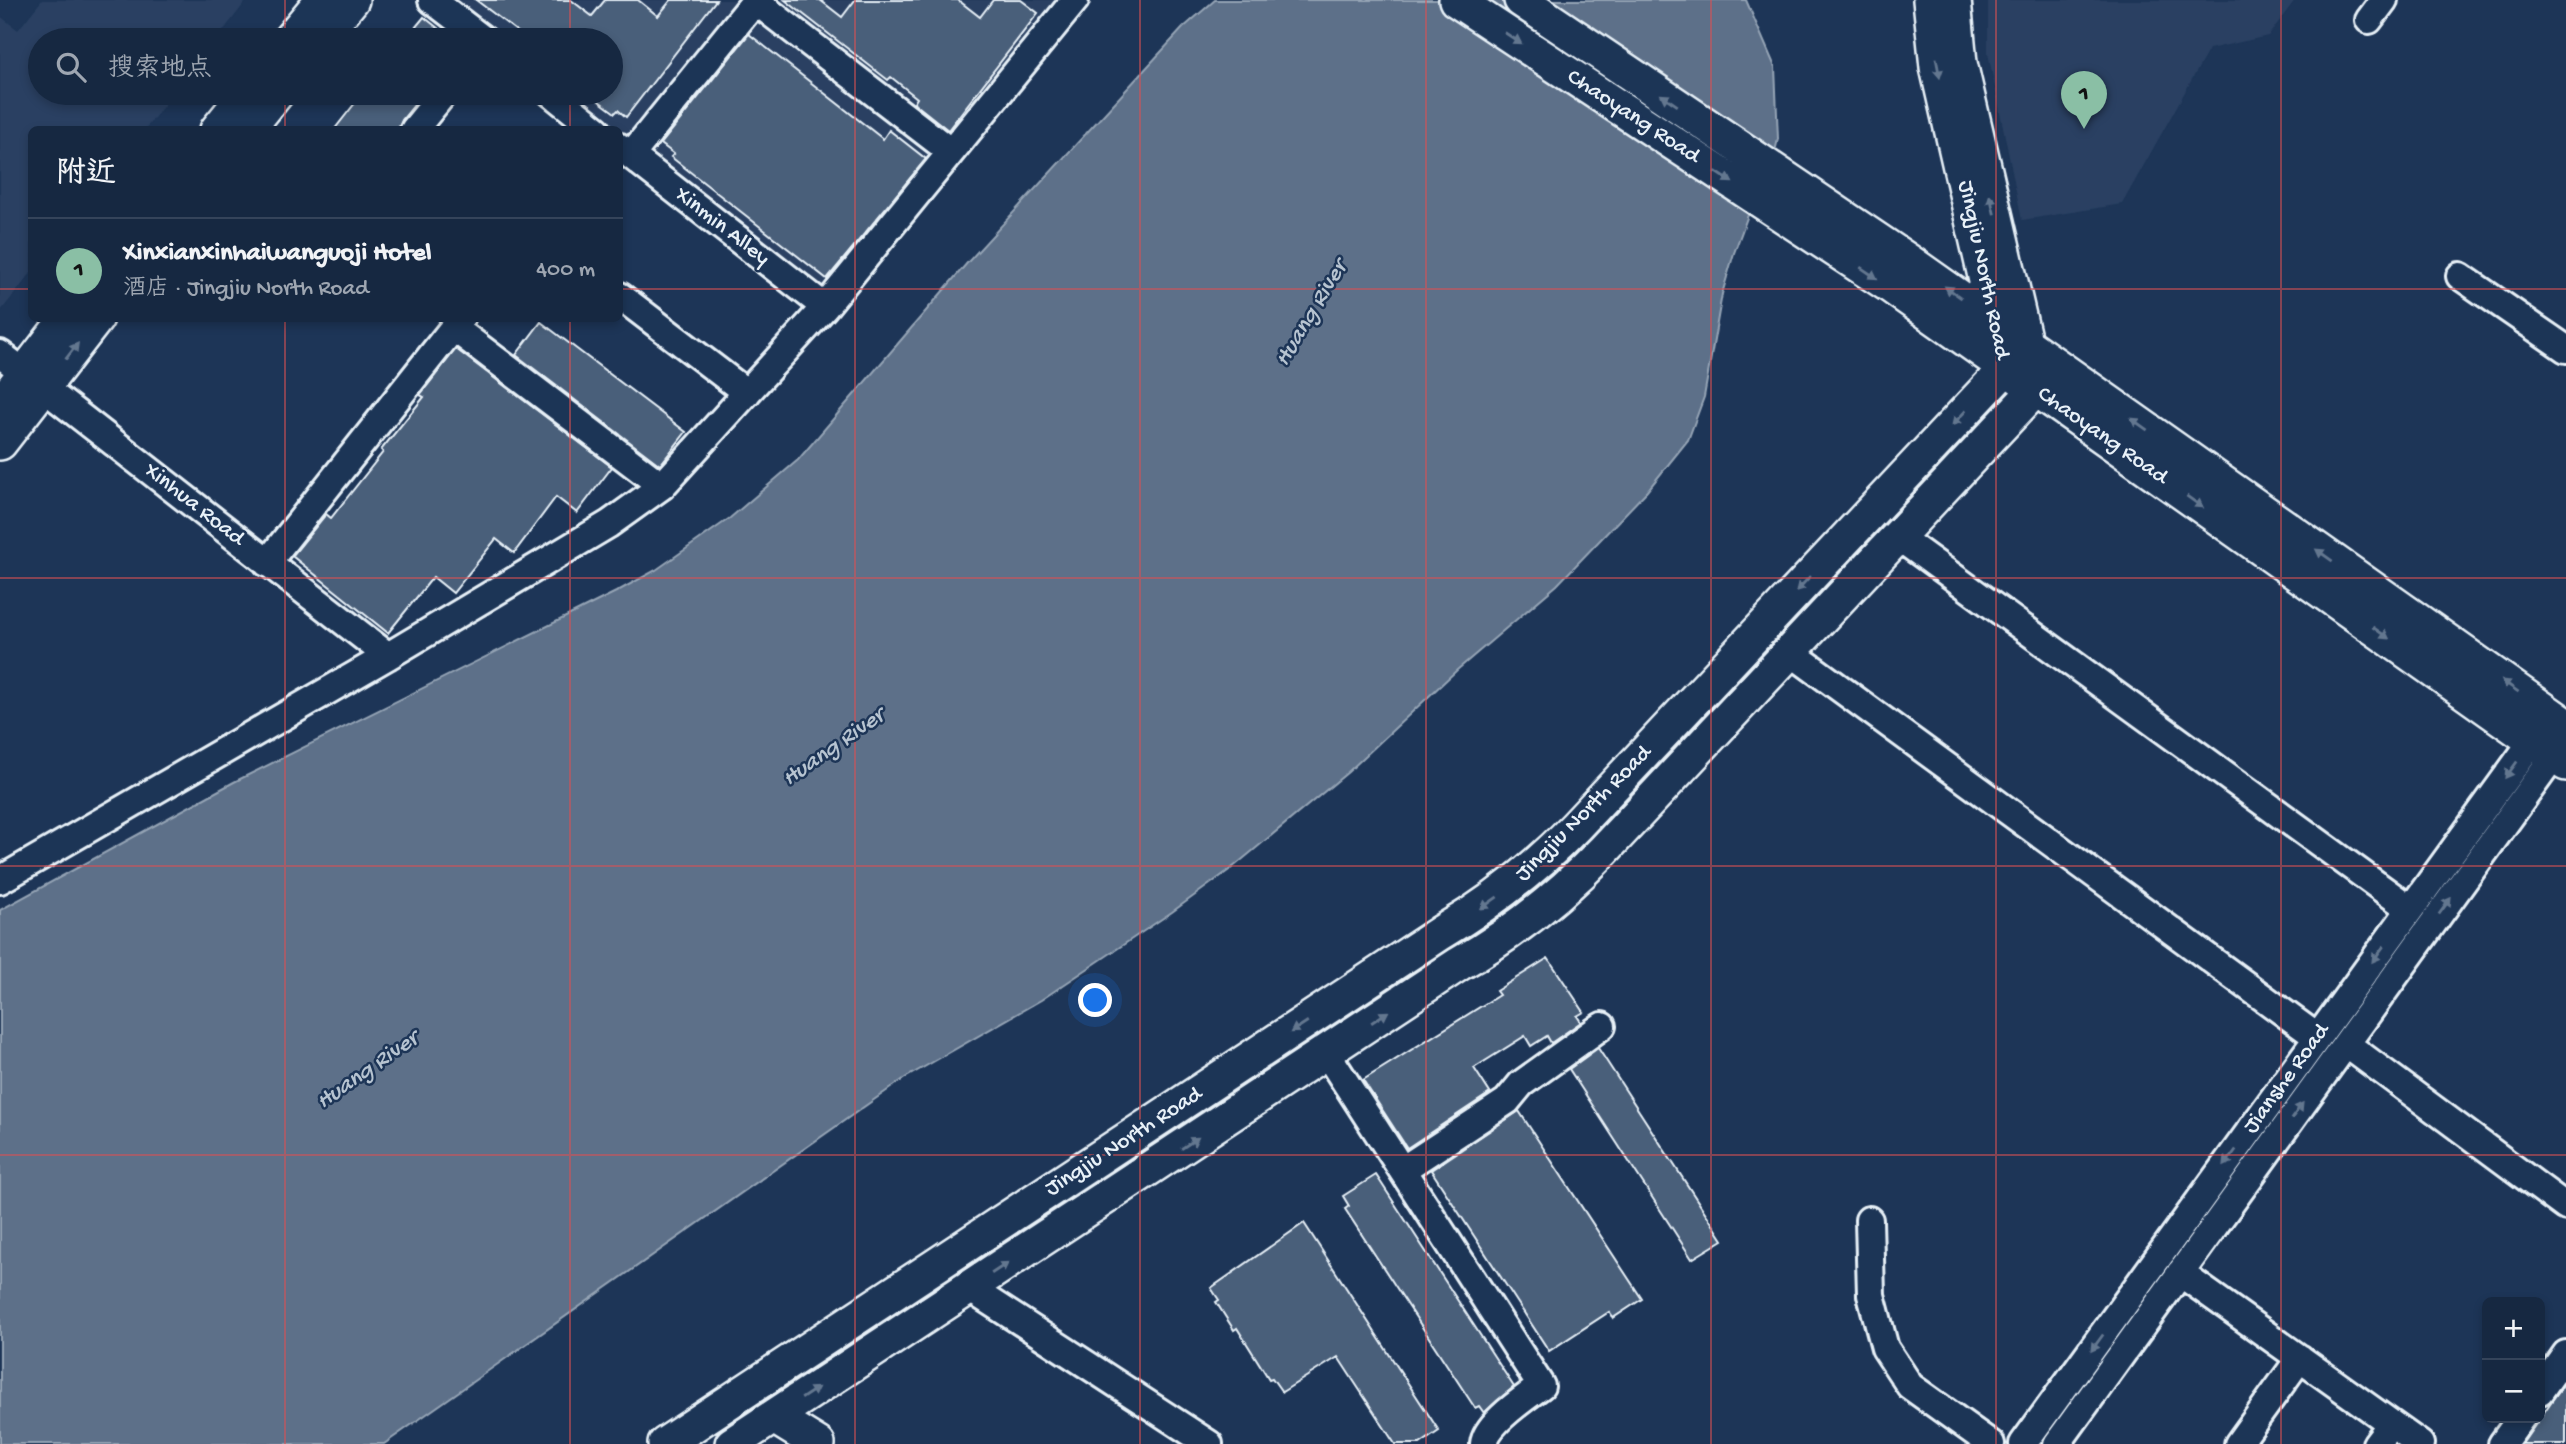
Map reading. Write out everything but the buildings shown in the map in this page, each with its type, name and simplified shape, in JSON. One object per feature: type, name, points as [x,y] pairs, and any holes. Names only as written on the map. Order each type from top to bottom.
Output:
[{"type":"main road","points":[[299,28],[322,0]]},
{"type":"main road","points":[[329,28],[352,0]]},
{"type":"main road","name":"Chaoyang Road","points":[[1456,0],[1812,235],[2015,356],[2556,740]]},
{"type":"main road","name":"Chaoyang Road","points":[[1521,0],[1995,322]]},
{"type":"main road","name":"Jingjiu North Road","points":[[732,1444],[1326,1052],[1492,946],[1553,900],[1596,859],[2036,389],[1995,322],[1937,67],[1930,0]]},
{"type":"main road","name":"Jingjiu North Road","points":[[1954,0],[1960,63],[2015,356]]},
{"type":"main road","points":[[220,126],[237,105]]},
{"type":"main road","points":[[250,126],[267,105]]},
{"type":"main road","points":[[0,405],[64,322]]},
{"type":"main road","points":[[0,443],[23,372],[92,322]]},
{"type":"main road","name":"Jingjiu North Road","points":[[665,1444],[1472,915],[1529,872],[1586,816],[2015,356]]},
{"type":"main road","name":"Chaoyang Road","points":[[2036,389],[2556,740]]},
{"type":"main road","points":[[774,1417],[818,1444]]},
{"type":"street","points":[[432,0],[468,28]]},
{"type":"street","points":[[625,151],[755,0],[951,152]]},
{"type":"street","points":[[0,880],[609,524],[662,486],[825,307],[1075,0]]},
{"type":"street","points":[[417,126],[434,105]]},
{"type":"street","points":[[566,105],[592,126]]},
{"type":"street","name":"Xinmin Alley","points":[[625,151],[825,307]]},
{"type":"street","points":[[2460,276],[2566,349]]},
{"type":"street","points":[[623,298],[747,393]]},
{"type":"street","points":[[267,563],[458,323],[662,486]]},
{"type":"street","name":"Xinhua Road","points":[[23,372],[387,656]]},
{"type":"street","points":[[1897,536],[2410,909]]},
{"type":"street","points":[[1789,651],[2317,1037]]},
{"type":"street","name":"Jianshe Road","points":[[2023,1444],[2410,909],[2556,740]]},
{"type":"street","name":"Jianshe Road","points":[[2057,1444],[2346,1044],[2556,740]]},
{"type":"street","points":[[1402,1170],[1507,1101],[1521,1084],[1602,1026]]},
{"type":"street","points":[[2346,1044],[2566,1207]]},
{"type":"street","points":[[1326,1052],[1541,1386],[1493,1425],[1484,1439],[1484,1444]]},
{"type":"street","points":[[1869,1220],[1871,1295],[1885,1348],[1910,1386],[1991,1444]]},
{"type":"street","points":[[2180,1273],[2300,1359],[2384,1434],[2420,1444]]},
{"type":"street","points":[[970,1288],[1209,1444]]},
{"type":"street","points":[[2545,1384],[2566,1354]]},
{"type":"street","points":[[2238,1444],[2300,1359]]},
{"type":"street","points":[[2502,1444],[2517,1423]]},
{"type":"shaded area","points":[[42,0],[247,0],[225,28],[28,28],[28,105],[164,105],[147,126],[28,126],[28,277],[0,312],[0,16],[18,30]]},
{"type":"shaded area","points":[[452,0],[1057,2],[823,298],[623,137],[623,126],[609,126],[582,105],[623,105],[623,28],[487,28]]},
{"type":"shaded area","points":[[1988,0],[2295,0],[2268,36],[2209,49],[2122,204],[2022,220],[1988,53]]},
{"type":"water","name":"Huang River","points":[[1215,0],[1746,0],[1775,67],[1778,139],[1771,168],[1748,215],[1734,253],[1722,294],[1704,397],[1688,440],[1647,491],[1557,585],[1457,670],[1348,772],[1232,868],[1041,1000],[905,1078],[384,1444],[0,1444],[0,910],[234,782],[616,592],[656,570],[730,518],[798,460],[968,262],[1183,28]]},
{"type":"place","name":"Xinxianxinhaiwanguoji Hotel","points":[[2084,129]]}]
